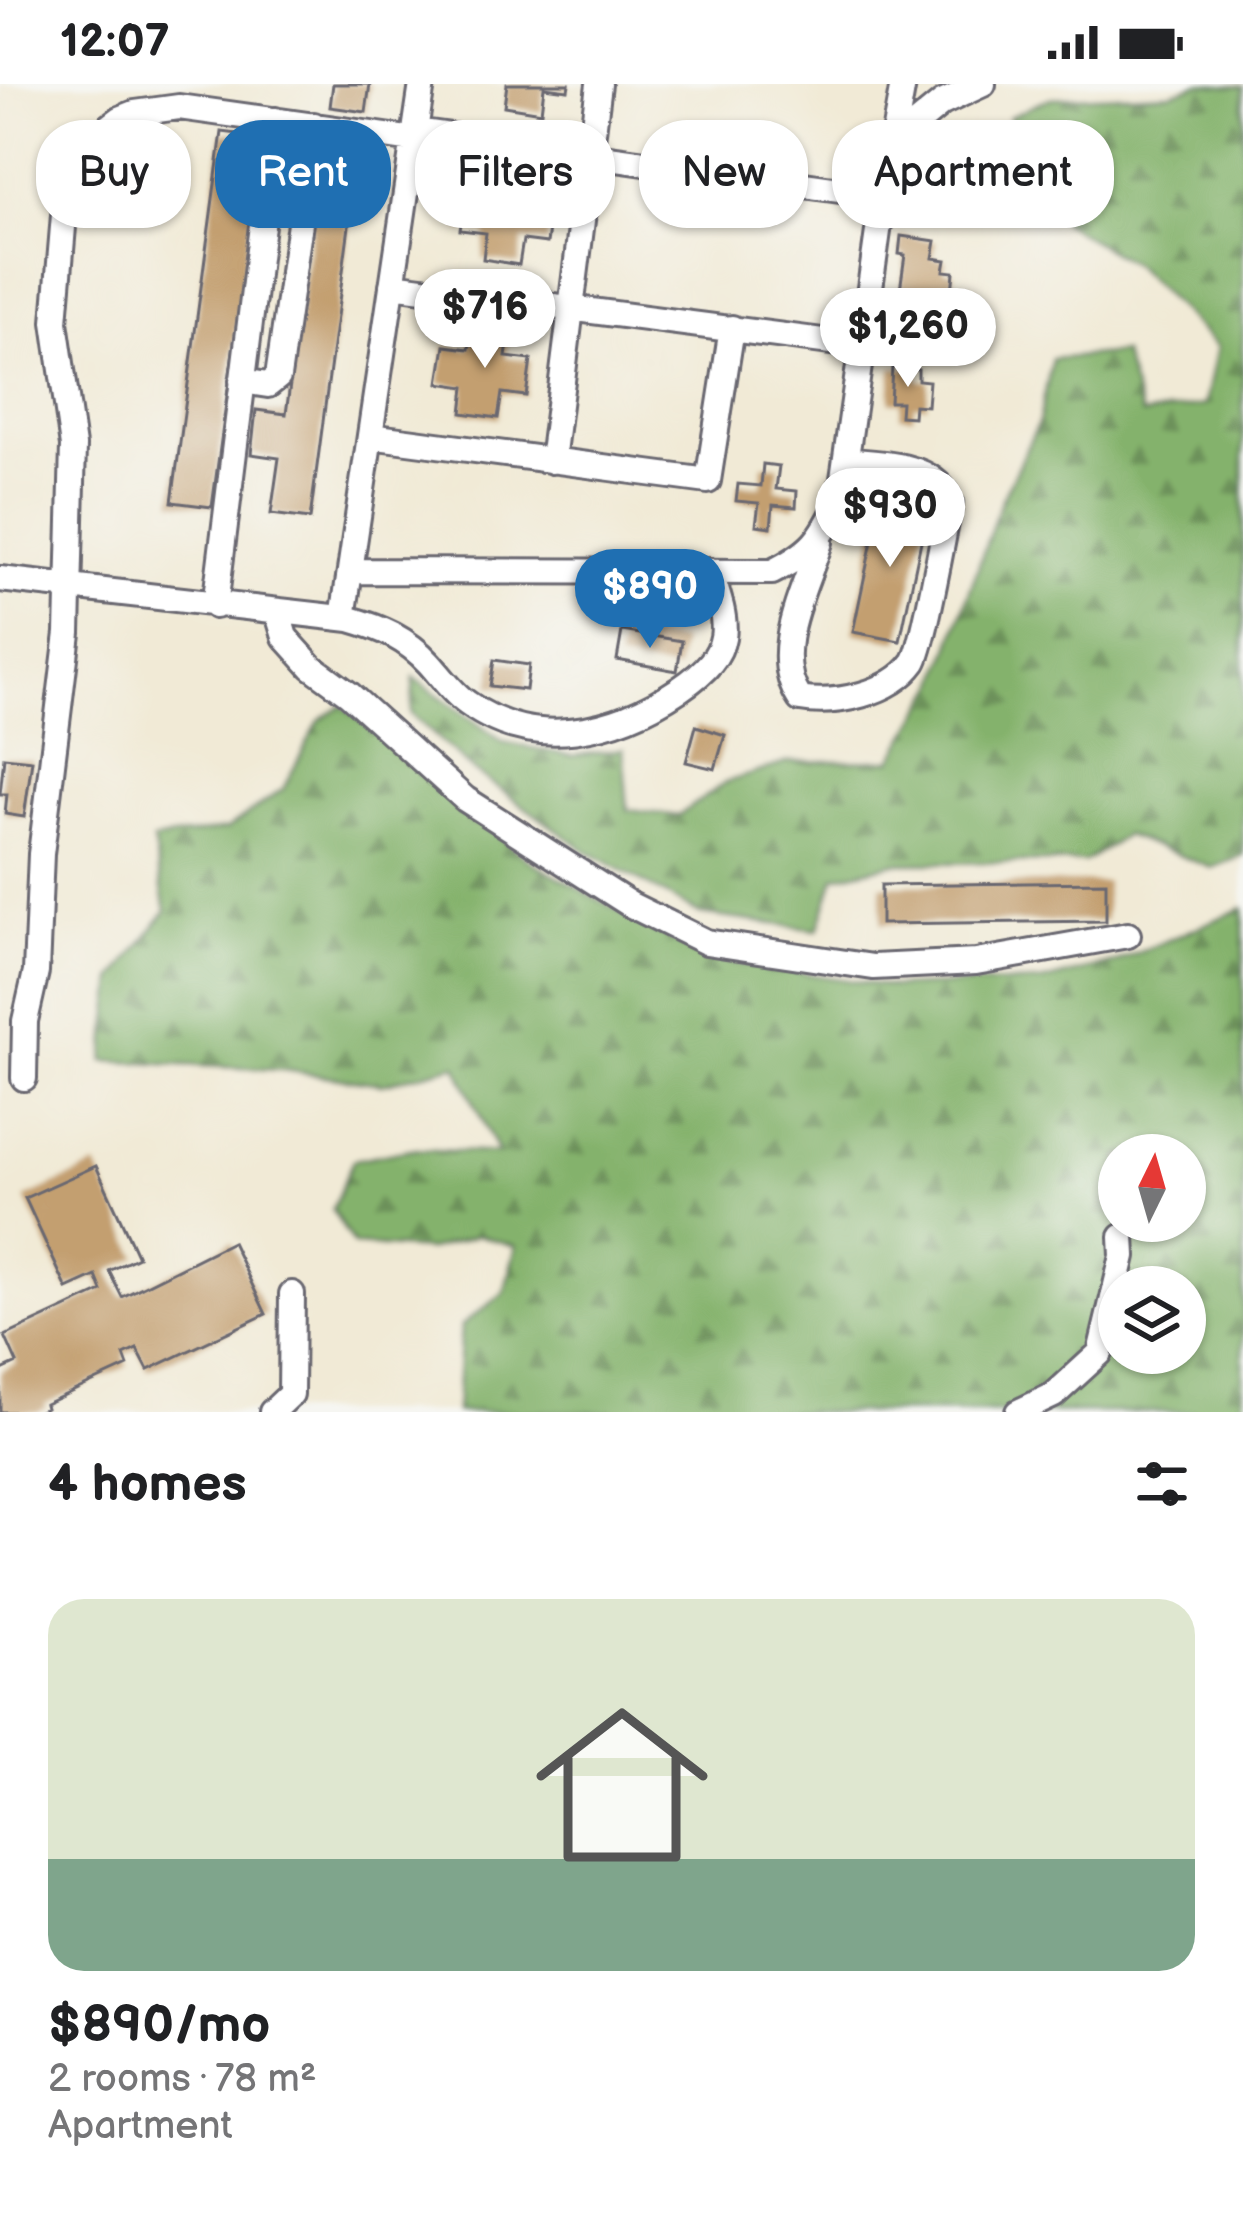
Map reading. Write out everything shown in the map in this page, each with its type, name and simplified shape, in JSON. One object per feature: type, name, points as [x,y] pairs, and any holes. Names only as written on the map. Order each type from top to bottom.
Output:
[{"type":"lane","points":[[343,619],[422,84]]},
{"type":"lane","points":[[595,120],[599,84]]},
{"type":"lane","points":[[896,120],[903,84]]},
{"type":"lane","points":[[921,120],[942,103],[983,84]]},
{"type":"lane","points":[[24,1078],[25,1021],[37,972],[40,854],[70,587],[73,446],[55,322],[64,215],[85,150],[95,137],[155,96],[179,107],[274,120]]},
{"type":"lane","points":[[391,133],[414,136]]},
{"type":"lane","points":[[615,156],[832,188]]},
{"type":"lane","points":[[215,606],[261,228]]},
{"type":"lane","points":[[242,381],[268,385],[278,377],[299,228]]},
{"type":"lane","points":[[552,461],[583,228]]},
{"type":"lane","points":[[846,460],[922,471],[950,503],[915,661],[891,680],[825,703],[800,699],[788,680],[787,648],[822,537],[840,500],[878,228]]},
{"type":"lane","points":[[392,285],[861,346]]},
{"type":"lane","points":[[370,436],[709,481],[732,328]]},
{"type":"lane","points":[[350,571],[772,572],[804,556],[822,537]]},
{"type":"lane","points":[[0,579],[343,619],[389,630],[425,658],[466,703],[510,726],[546,734],[601,728],[683,687],[703,669],[724,642],[727,621],[710,571]]},
{"type":"lane","points":[[278,614],[285,637],[312,667],[349,694],[465,800],[631,905],[706,942],[873,967],[976,962],[1128,935]]},
{"type":"lane","points":[[1018,1412],[1054,1395],[1100,1353],[1122,1242]]},
{"type":"lane","points":[[272,1412],[291,1394],[292,1294]]},
{"type":"green space","points":[[1199,84],[1243,87],[1243,856],[1212,868],[1126,835],[1085,862],[894,863],[835,877],[818,930],[700,914],[585,850],[474,771],[411,714],[414,678],[503,742],[572,756],[623,749],[628,810],[678,816],[726,782],[789,762],[892,760],[937,685],[1001,501],[1039,422],[1052,359],[1122,353],[1142,415],[1205,405],[1217,347],[1134,265],[1071,228],[1114,228],[1114,120],[1009,117],[1050,98],[1170,93]]},
{"type":"green space","points":[[342,705],[530,861],[703,958],[893,987],[1041,982],[1114,963],[1243,908],[1243,1412],[456,1412],[461,1326],[504,1293],[516,1246],[478,1235],[430,1250],[354,1245],[332,1210],[353,1160],[411,1149],[498,1153],[456,1065],[382,1084],[283,1070],[104,1061],[114,980],[166,911],[153,840],[227,829],[283,789],[319,721]]},
{"type":"building","points":[[333,84],[370,84],[366,112],[330,107]]},
{"type":"building","points":[[507,84],[569,84],[568,90],[544,87],[541,112],[504,106]]},
{"type":"building","points":[[215,184],[215,228],[250,228],[212,507],[172,502]]},
{"type":"building","points":[[311,228],[349,228],[310,519],[271,514],[279,458],[251,454],[256,410],[286,414]]},
{"type":"building","points":[[549,228],[547,243],[523,240],[519,265],[483,259],[486,233],[460,230]]},
{"type":"building","points":[[901,236],[936,241],[933,258],[946,260],[944,271],[954,272],[952,292],[943,291],[941,302],[899,297],[905,255],[899,254]]},
{"type":"building","points":[[473,325],[510,330],[506,357],[531,360],[526,396],[502,393],[498,418],[462,413],[465,387],[439,383],[445,346],[469,349]]},
{"type":"building","points":[[892,367],[918,369],[918,380],[929,381],[927,406],[914,405],[913,417],[900,416],[901,402],[890,402]]},
{"type":"building","points":[[763,464],[779,466],[776,489],[797,491],[796,507],[773,505],[771,527],[756,525],[759,503],[736,501],[738,484],[761,486]]},
{"type":"building","points":[[881,498],[928,508],[900,641],[853,632]]},
{"type":"building","points":[[622,631],[682,641],[677,671],[617,660]]},
{"type":"building","points":[[494,660],[529,665],[526,690],[490,686]]},
{"type":"building","points":[[696,726],[725,735],[715,769],[686,762]]},
{"type":"building","points":[[4,757],[32,760],[24,817],[5,814],[7,794],[0,794]]},
{"type":"building","points":[[1106,882],[1106,921],[881,924],[881,885]]},
{"type":"building","points":[[96,1166],[138,1257],[109,1271],[122,1297],[232,1242],[266,1314],[148,1370],[137,1349],[124,1355],[128,1366],[37,1412],[0,1412],[0,1371],[17,1363],[5,1336],[102,1291],[96,1276],[67,1289],[25,1198]]}]
